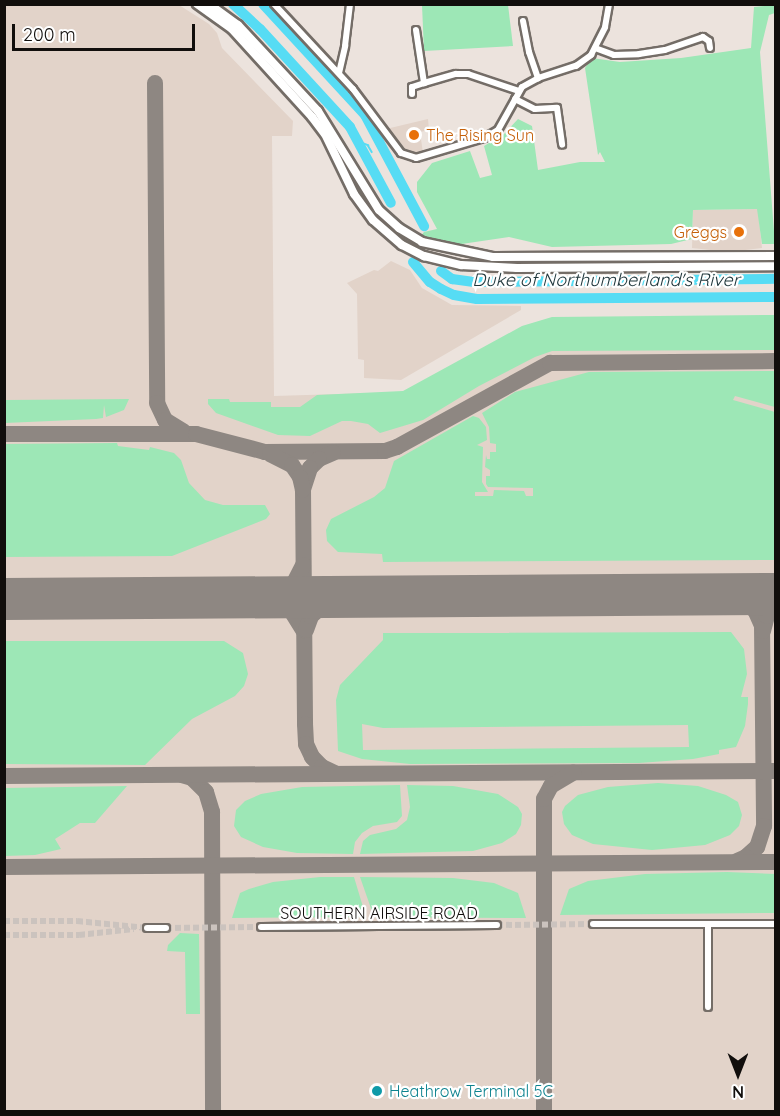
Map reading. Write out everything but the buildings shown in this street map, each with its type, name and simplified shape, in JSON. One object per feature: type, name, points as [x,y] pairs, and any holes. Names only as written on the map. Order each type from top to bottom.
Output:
[{"type":"street","points":[[196,4],[232,30],[312,117],[325,134],[354,194],[373,220],[402,245],[424,256],[461,265],[486,267],[776,266]]},
{"type":"street","points":[[209,4],[238,25],[318,111],[379,210],[399,228],[422,242],[493,257],[776,256]]},
{"type":"street","points":[[274,4],[339,73],[401,153],[419,158],[484,138],[503,123],[519,91],[538,78],[576,66],[595,48],[605,27],[609,4]]},
{"type":"street","points":[[339,73],[350,4]]},
{"type":"street","points":[[523,21],[529,52],[538,78]]},
{"type":"street","points":[[416,30],[424,83]]},
{"type":"street","points":[[595,48],[614,55],[639,54],[665,50],[703,37],[709,41],[710,48]]},
{"type":"street","points":[[412,94],[412,87],[456,74],[468,74],[519,91]]},
{"type":"street","points":[[515,99],[535,109],[560,107],[562,144]]},
{"type":"street","points":[[593,924],[708,926],[776,924]]},
{"type":"street","name":"SOUTHERN AIRSIDE ROAD","points":[[261,927],[497,925]]},
{"type":"street","points":[[708,926],[708,1007]]},
{"type":"street","points":[[147,928],[166,928]]},
{"type":"shaded area","points":[[5,5],[179,5],[209,24],[217,33],[222,48],[293,121],[292,136],[272,136],[274,396],[404,392],[477,354],[775,318],[775,1111],[5,1112]]},
{"type":"shaded area","points":[[428,119],[429,130],[420,132],[423,153],[408,154],[386,129]]},
{"type":"shaded area","points":[[758,209],[762,248],[729,252],[692,248],[693,210]]},
{"type":"shaded area","points":[[391,261],[410,270],[422,288],[452,305],[521,306],[521,310],[401,380],[364,378],[364,360],[358,359],[357,294],[347,283],[374,270],[378,271]]},
{"type":"green space","points":[[422,5],[508,5],[513,46],[424,51]]},
{"type":"green space","points":[[775,5],[775,13],[769,15],[760,52],[775,244],[762,244],[757,209],[693,210],[692,239],[671,244],[552,247],[509,237],[448,246],[421,236],[424,232],[437,229],[417,192],[417,182],[432,163],[470,151],[480,178],[492,175],[484,146],[504,134],[518,119],[532,126],[538,170],[580,162],[605,162],[600,152],[598,155],[585,68],[592,58],[620,62],[681,58],[751,48],[754,7]]},
{"type":"green space","points":[[775,315],[775,350],[552,351],[535,357],[479,386],[423,420],[380,433],[368,424],[342,421],[310,436],[278,435],[216,413],[208,404],[208,399],[229,399],[230,402],[271,402],[271,407],[300,407],[317,395],[403,391],[522,326],[552,317]]},
{"type":"green space","points":[[775,371],[775,407],[735,396],[733,400],[775,412],[775,560],[383,562],[382,554],[338,552],[327,541],[326,530],[331,519],[374,497],[385,488],[394,461],[473,416],[479,418],[486,427],[487,440],[477,445],[483,447],[482,482],[488,492],[475,492],[475,496],[493,496],[494,490],[524,491],[526,496],[533,496],[533,488],[488,487],[486,484],[486,476],[490,476],[490,470],[485,467],[486,455],[487,459],[490,459],[490,452],[496,452],[496,444],[490,443],[489,427],[482,413],[515,392],[589,372]]},
{"type":"green space","points":[[129,399],[124,410],[106,417],[104,405],[103,418],[5,423],[5,400]]},
{"type":"green space","points":[[117,443],[118,446],[149,450],[150,447],[174,453],[181,460],[189,483],[205,500],[223,505],[265,505],[270,514],[266,519],[172,556],[5,557],[5,444]]},
{"type":"green space","points":[[731,632],[744,649],[747,674],[741,697],[748,697],[745,726],[736,747],[719,750],[719,754],[693,759],[639,763],[410,764],[362,759],[338,751],[336,700],[340,685],[383,640],[383,633]],"holes":[[[362,724],[383,728],[688,725],[689,747],[363,750]]]},
{"type":"green space","points":[[4,641],[224,641],[243,653],[248,674],[244,686],[235,696],[192,719],[145,765],[5,764]]},
{"type":"green space","points":[[658,783],[698,786],[726,795],[738,802],[742,815],[739,826],[730,835],[705,845],[652,850],[593,844],[572,835],[564,824],[562,812],[565,806],[578,795],[608,787]]},
{"type":"green space","points":[[400,785],[402,816],[397,822],[373,826],[362,833],[355,842],[353,854],[297,853],[263,847],[241,837],[234,826],[236,810],[245,801],[261,794],[302,787]]},
{"type":"green space","points":[[407,785],[453,786],[498,794],[518,807],[522,814],[521,825],[516,834],[502,843],[473,851],[360,854],[363,841],[370,835],[396,829],[407,820],[410,807]]},
{"type":"green space","points":[[127,786],[95,823],[80,823],[55,839],[61,849],[35,855],[5,856],[5,788]]},
{"type":"green space","points":[[727,872],[775,874],[775,913],[560,915],[569,889],[588,881],[645,874]]},
{"type":"green space","points":[[320,877],[354,877],[366,917],[232,918],[240,893],[273,882]]},
{"type":"green space","points":[[360,877],[453,878],[494,883],[518,893],[526,918],[374,917]]},
{"type":"green space","points":[[180,933],[199,934],[200,1014],[186,1014],[185,952],[167,951],[168,945]]},
{"type":"waterway","name":"Duke of Northumberland's River","points":[[233,4],[260,29],[350,127],[391,203]]},
{"type":"waterway","points":[[263,4],[365,115],[424,226]]},
{"type":"waterway","points":[[360,142],[368,145],[372,152]]},
{"type":"waterway","name":"Duke of Northumberland's River","points":[[413,262],[430,282],[441,289],[454,295],[477,299],[776,297]]},
{"type":"waterway","points":[[441,271],[452,279],[474,282],[776,279]]},
{"type":"taxiway","points":[[155,83],[157,403],[165,420],[184,432]]},
{"type":"taxiway","points":[[4,434],[196,434],[265,452],[385,451],[397,447],[550,363],[776,361]]},
{"type":"taxiway","points":[[333,453],[319,459],[310,468],[303,490],[306,744],[312,757],[322,767],[335,773]]},
{"type":"taxiway","points":[[270,454],[292,465],[300,477],[303,490]]},
{"type":"taxiway","points":[[233,598],[278,594],[294,583],[303,565]]},
{"type":"taxiway","points":[[696,595],[731,596],[741,600],[755,610],[762,626],[764,826],[757,847],[746,857],[737,861]]},
{"type":"taxiway","points":[[306,630],[311,616],[326,603],[342,598],[375,597]]},
{"type":"taxiway","points":[[263,599],[280,602],[290,609],[303,630]]},
{"type":"taxiway","points":[[763,631],[767,616],[776,605]]},
{"type":"taxiway","points":[[4,776],[776,771]]},
{"type":"taxiway","points":[[544,1112],[544,799],[551,786],[573,773]]},
{"type":"taxiway","points":[[182,775],[192,778],[206,792],[212,812],[213,1112]]},
{"type":"taxiway","points":[[4,867],[776,862]]},
{"type":"runway","points":[[4,599],[776,594]]},
{"type":"tunnel","points":[[4,921],[77,921],[147,928]]},
{"type":"tunnel","points":[[497,925],[593,924]]},
{"type":"tunnel","points":[[166,928],[261,927]]},
{"type":"tunnel","points":[[4,935],[79,935],[134,929]]},
{"type":"place","name":"The Rising Sun","points":[[414,135]]},
{"type":"place","name":"Greggs","points":[[739,232]]},
{"type":"place","name":"Heathrow Terminal 5C","points":[[377,1091]]}]
